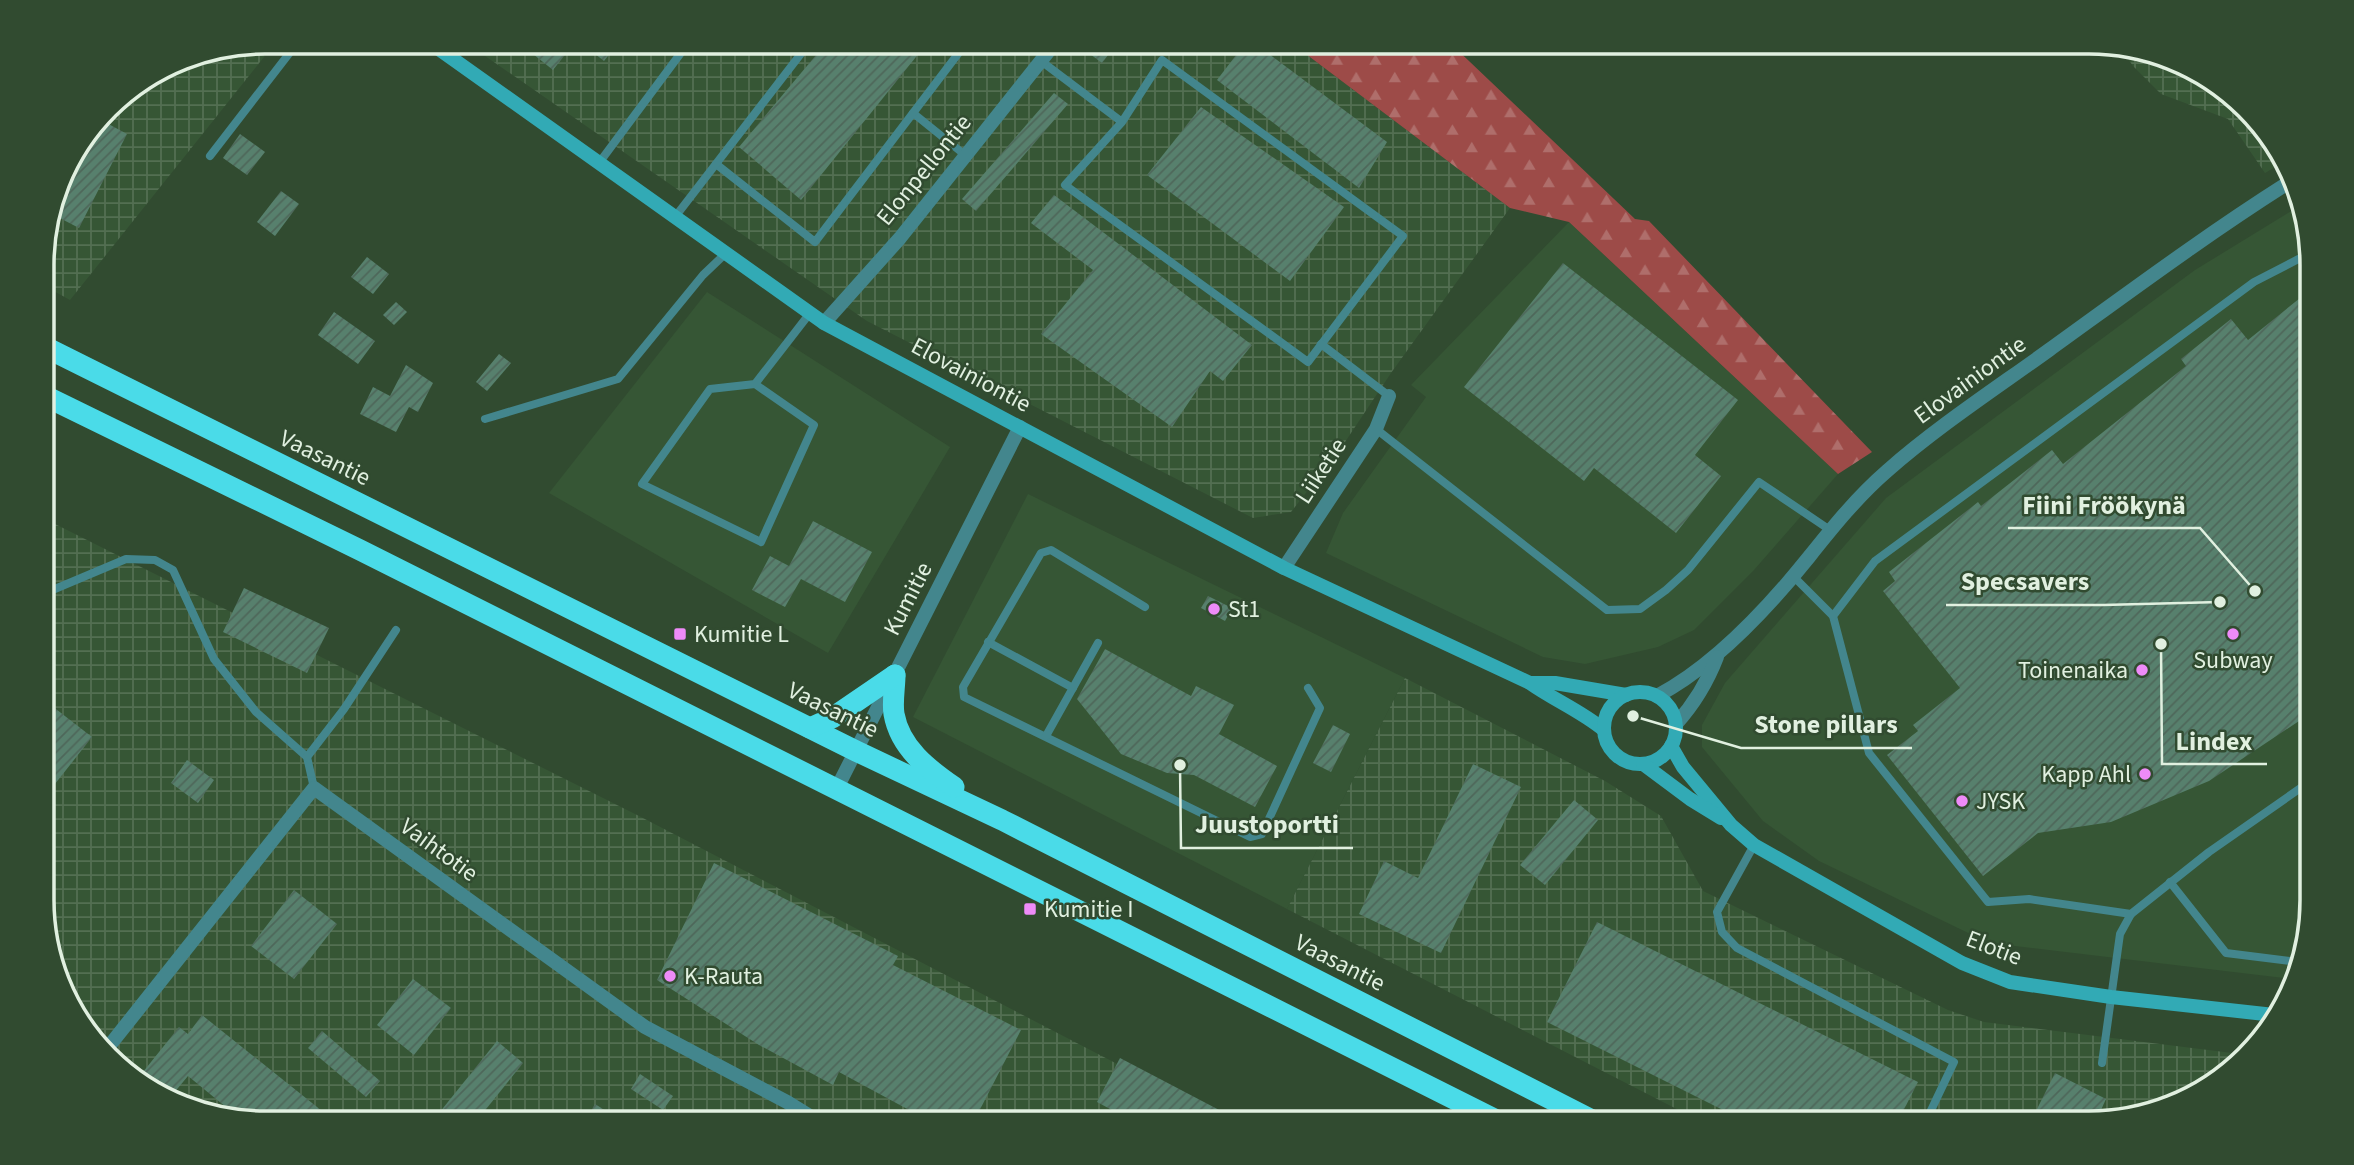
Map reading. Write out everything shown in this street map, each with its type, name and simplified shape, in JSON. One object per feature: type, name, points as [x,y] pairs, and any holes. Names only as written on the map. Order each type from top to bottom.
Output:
[{"type":"highway","name":"Vaasantie","points":[[55,352],[856,751],[1002,820],[1573,1110]]},
{"type":"highway","points":[[55,401],[384,562],[1477,1110]]},
{"type":"highway","points":[[810,728],[832,719],[895,675]]},
{"type":"highway","points":[[895,675],[894,714],[901,734],[913,754],[940,777],[1002,820]]},
{"type":"main road","name":"Elovainiontie","points":[[446,54],[824,323],[1284,568],[1530,683],[1604,730]]},
{"type":"main road","name":"Elovainiontie","points":[[1530,683],[1555,683],[1626,695]]},
{"type":"main road","points":[[1642,692],[1657,696],[1670,708],[1676,724],[1675,736],[1671,746],[1659,758],[1643,764],[1631,763],[1616,755],[1606,741],[1604,730],[1609,709],[1626,695],[1642,692]]},
{"type":"main road","name":"Elotie","points":[[1671,746],[1683,767],[1731,825]]},
{"type":"main road","name":"Elotie","points":[[1643,764],[1731,825],[1754,845],[1962,963],[2010,982],[2111,997],[2266,1014]]},
{"type":"street","name":"Elonpellontie","points":[[824,323],[900,238],[1047,54]]},
{"type":"street","name":"Elovainiontie","points":[[1657,696],[1681,683],[1717,657],[1793,576],[1861,495],[1888,470],[2189,249],[2284,186]]},
{"type":"street","name":"Liiketie","points":[[1284,568],[1376,429],[1389,396]]},
{"type":"street","name":"Kumitie","points":[[836,790],[1020,428]]},
{"type":"street","name":"Elovainiontie","points":[[1676,724],[1691,707],[1707,681],[1717,657]]},
{"type":"street","points":[[111,1043],[314,788]]},
{"type":"street","name":"Vaihtotie","points":[[314,788],[645,1027],[802,1111]]},
{"type":"lane","points":[[210,156],[289,54]]},
{"type":"lane","points":[[599,163],[680,54]]},
{"type":"lane","points":[[675,218],[801,54]]},
{"type":"lane","points":[[716,164],[815,242],[958,54]]},
{"type":"lane","points":[[1163,60],[1403,236],[1308,362],[1065,185],[1122,122],[1163,60]]},
{"type":"lane","points":[[1041,61],[1122,122]]},
{"type":"lane","points":[[913,113],[965,155]]},
{"type":"lane","points":[[485,419],[618,379],[703,275],[725,254]]},
{"type":"lane","points":[[1833,616],[1875,561],[2253,282],[2299,258]]},
{"type":"lane","points":[[755,384],[814,425],[761,542],[642,484],[710,389],[755,384],[810,313]]},
{"type":"lane","points":[[1321,344],[1389,396]]},
{"type":"lane","points":[[1376,429],[1607,610],[1640,609],[1666,590],[1688,570],[1759,482],[1830,530]]},
{"type":"lane","points":[[1145,607],[1051,550],[1041,553],[963,687],[964,697],[1250,837],[1262,834],[1320,708],[1308,688]]},
{"type":"lane","points":[[54,589],[126,559],[155,560],[173,570],[214,659],[256,712],[307,757],[314,788]]},
{"type":"lane","points":[[1793,576],[1833,616],[1869,753],[1988,902],[2029,899],[2131,914]]},
{"type":"lane","points":[[307,757],[344,709],[396,630]]},
{"type":"lane","points":[[988,642],[1073,688]]},
{"type":"lane","points":[[1046,736],[1098,643]]},
{"type":"lane","points":[[2102,1063],[2120,934],[2131,914],[2208,852],[2300,788]]},
{"type":"lane","points":[[1754,845],[1717,912],[1722,932],[1737,948],[1954,1062],[1931,1110]]},
{"type":"lane","points":[[2170,882],[2226,953],[2291,961]]},
{"type":"shaded area","points":[[266,54],[70,300],[55,292],[56,238],[70,185],[98,137],[126,107],[172,76],[211,61]]},
{"type":"shaded area","points":[[482,54],[1306,54],[1510,208],[1391,373],[1341,448],[1291,512],[1253,518],[867,321]]},
{"type":"shaded area","points":[[2128,58],[2169,70],[2217,98],[2238,116],[2256,137],[2275,167],[2265,173],[2228,119],[2161,94]]},
{"type":"shaded area","points":[[2293,210],[2300,266],[2300,899],[2293,954],[2285,978],[1989,943],[1819,861],[1763,821],[1702,747],[1702,725],[1725,683],[1886,498],[2195,270]]},
{"type":"shaded area","points":[[1569,222],[1838,474],[1754,570],[1694,630],[1658,647],[1585,664],[1543,657],[1326,553],[1343,513],[1426,397],[1411,385]]},
{"type":"shaded area","points":[[707,292],[950,447],[828,653],[549,493]]},
{"type":"shaded area","points":[[1028,494],[1405,678],[1287,909],[913,717]]},
{"type":"shaded area","points":[[55,524],[641,817],[1207,1110],[266,1111],[224,1107],[172,1089],[148,1075],[107,1039],[76,993],[61,954],[54,899]]},
{"type":"shaded area","points":[[1405,678],[1605,781],[1661,816],[1703,891],[1948,1010],[1984,1022],[2233,1053],[2206,1075],[2182,1089],[2130,1107],[2102,1110],[1679,1110],[1287,909]]},
{"type":"green space","points":[[1306,54],[1462,54],[1635,219],[1649,221],[1872,452],[1838,474],[1569,222],[1510,208]]},
{"type":"building","points":[[533,54],[566,54],[553,70]]},
{"type":"building","points":[[595,54],[610,54],[604,61]]},
{"type":"building","points":[[817,54],[918,54],[801,200],[739,147]]},
{"type":"building","points":[[1090,54],[1109,54],[1102,63]]},
{"type":"building","points":[[1237,54],[1269,54],[1387,142],[1359,188],[1217,80]]},
{"type":"building","points":[[1054,93],[1068,104],[976,211],[962,199]]},
{"type":"building","points":[[1201,107],[1344,207],[1290,281],[1147,175]]},
{"type":"building","points":[[109,124],[127,134],[79,228],[60,218],[61,211],[76,172]]},
{"type":"building","points":[[240,134],[265,152],[247,175],[223,158]]},
{"type":"building","points":[[281,191],[299,204],[275,236],[257,222]]},
{"type":"building","points":[[1054,195],[1252,345],[1223,381],[1210,371],[1172,427],[1041,334],[1093,270],[1031,223]]},
{"type":"building","points":[[367,257],[389,274],[373,294],[351,277]]},
{"type":"building","points":[[1563,263],[1738,400],[1695,455],[1721,476],[1676,533],[1594,468],[1584,481],[1464,387]]},
{"type":"building","points":[[2300,298],[2300,720],[2209,781],[2111,822],[2038,833],[1983,876],[1887,755],[1918,731],[1913,725],[1960,688],[1883,591],[1895,581],[1889,572],[1978,502],[1981,506],[2052,450],[2063,464],[2186,366],[2181,359],[2231,319],[2248,340]]},
{"type":"building","points":[[396,302],[407,312],[394,325],[383,315]]},
{"type":"building","points":[[334,312],[375,341],[358,364],[318,335]]},
{"type":"building","points":[[499,354],[511,363],[487,391],[476,382]]},
{"type":"building","points":[[406,365],[433,383],[418,412],[409,407],[396,432],[360,414],[373,387],[390,396]]},
{"type":"building","points":[[813,521],[872,552],[845,602],[801,579],[785,607],[752,590],[770,556],[789,566]]},
{"type":"building","points":[[244,588],[329,628],[307,673],[223,632]]},
{"type":"building","points":[[1208,596],[1232,608],[1225,621],[1201,608]]},
{"type":"building","points":[[1105,649],[1191,696],[1196,686],[1234,705],[1219,734],[1277,766],[1255,807],[1194,775],[1167,773],[1121,754],[1077,699]]},
{"type":"building","points":[[54,708],[92,737],[54,785]]},
{"type":"building","points":[[1333,725],[1350,734],[1331,772],[1313,763]]},
{"type":"building","points":[[187,760],[214,780],[198,803],[171,783]]},
{"type":"building","points":[[1473,764],[1521,787],[1441,953],[1359,914],[1384,861],[1418,878]]},
{"type":"building","points":[[1574,800],[1598,820],[1545,885],[1520,865]]},
{"type":"building","points":[[714,863],[898,956],[893,965],[1021,1030],[979,1111],[910,1111],[839,1072],[833,1085],[759,1045],[657,980]]},
{"type":"building","points":[[294,890],[337,924],[294,979],[251,946]]},
{"type":"building","points":[[1597,922],[1918,1082],[1904,1110],[1723,1110],[1547,1022]]},
{"type":"building","points":[[413,979],[451,1008],[414,1055],[377,1025]]},
{"type":"building","points":[[202,1015],[322,1111],[266,1111],[226,1107],[188,1076],[176,1091],[143,1071],[179,1027],[188,1034]]},
{"type":"building","points":[[322,1031],[380,1081],[366,1097],[308,1048]]},
{"type":"building","points":[[497,1041],[523,1063],[485,1111],[441,1111]]},
{"type":"building","points":[[1120,1058],[1220,1110],[1113,1111],[1097,1102]]},
{"type":"building","points":[[2055,1073],[2106,1099],[2101,1110],[2036,1110]]},
{"type":"building","points":[[640,1074],[673,1096],[663,1110],[631,1089]]},
{"type":"building","points":[[595,1104],[606,1111],[591,1111]]},
{"type":"place","name":"Fiini Fröökynä","points":[[2255,591]]},
{"type":"place","name":"Specsavers","points":[[2220,602]]},
{"type":"place","name":"St1","points":[[1214,609]]},
{"type":"place","name":"Kumitie L","points":[[680,634]]},
{"type":"place","name":"Subway","points":[[2233,634]]},
{"type":"place","name":"Lindex","points":[[2161,644]]},
{"type":"place","name":"Toinenaika","points":[[2142,670]]},
{"type":"place","name":"Stone pillars","points":[[1633,716]]},
{"type":"place","name":"Juustoportti","points":[[1180,765]]},
{"type":"place","name":"Kapp Ahl","points":[[2145,774]]},
{"type":"place","name":"JYSK","points":[[1962,801]]},
{"type":"place","name":"Kumitie I","points":[[1030,909]]},
{"type":"place","name":"K-Rauta","points":[[670,976]]}]
